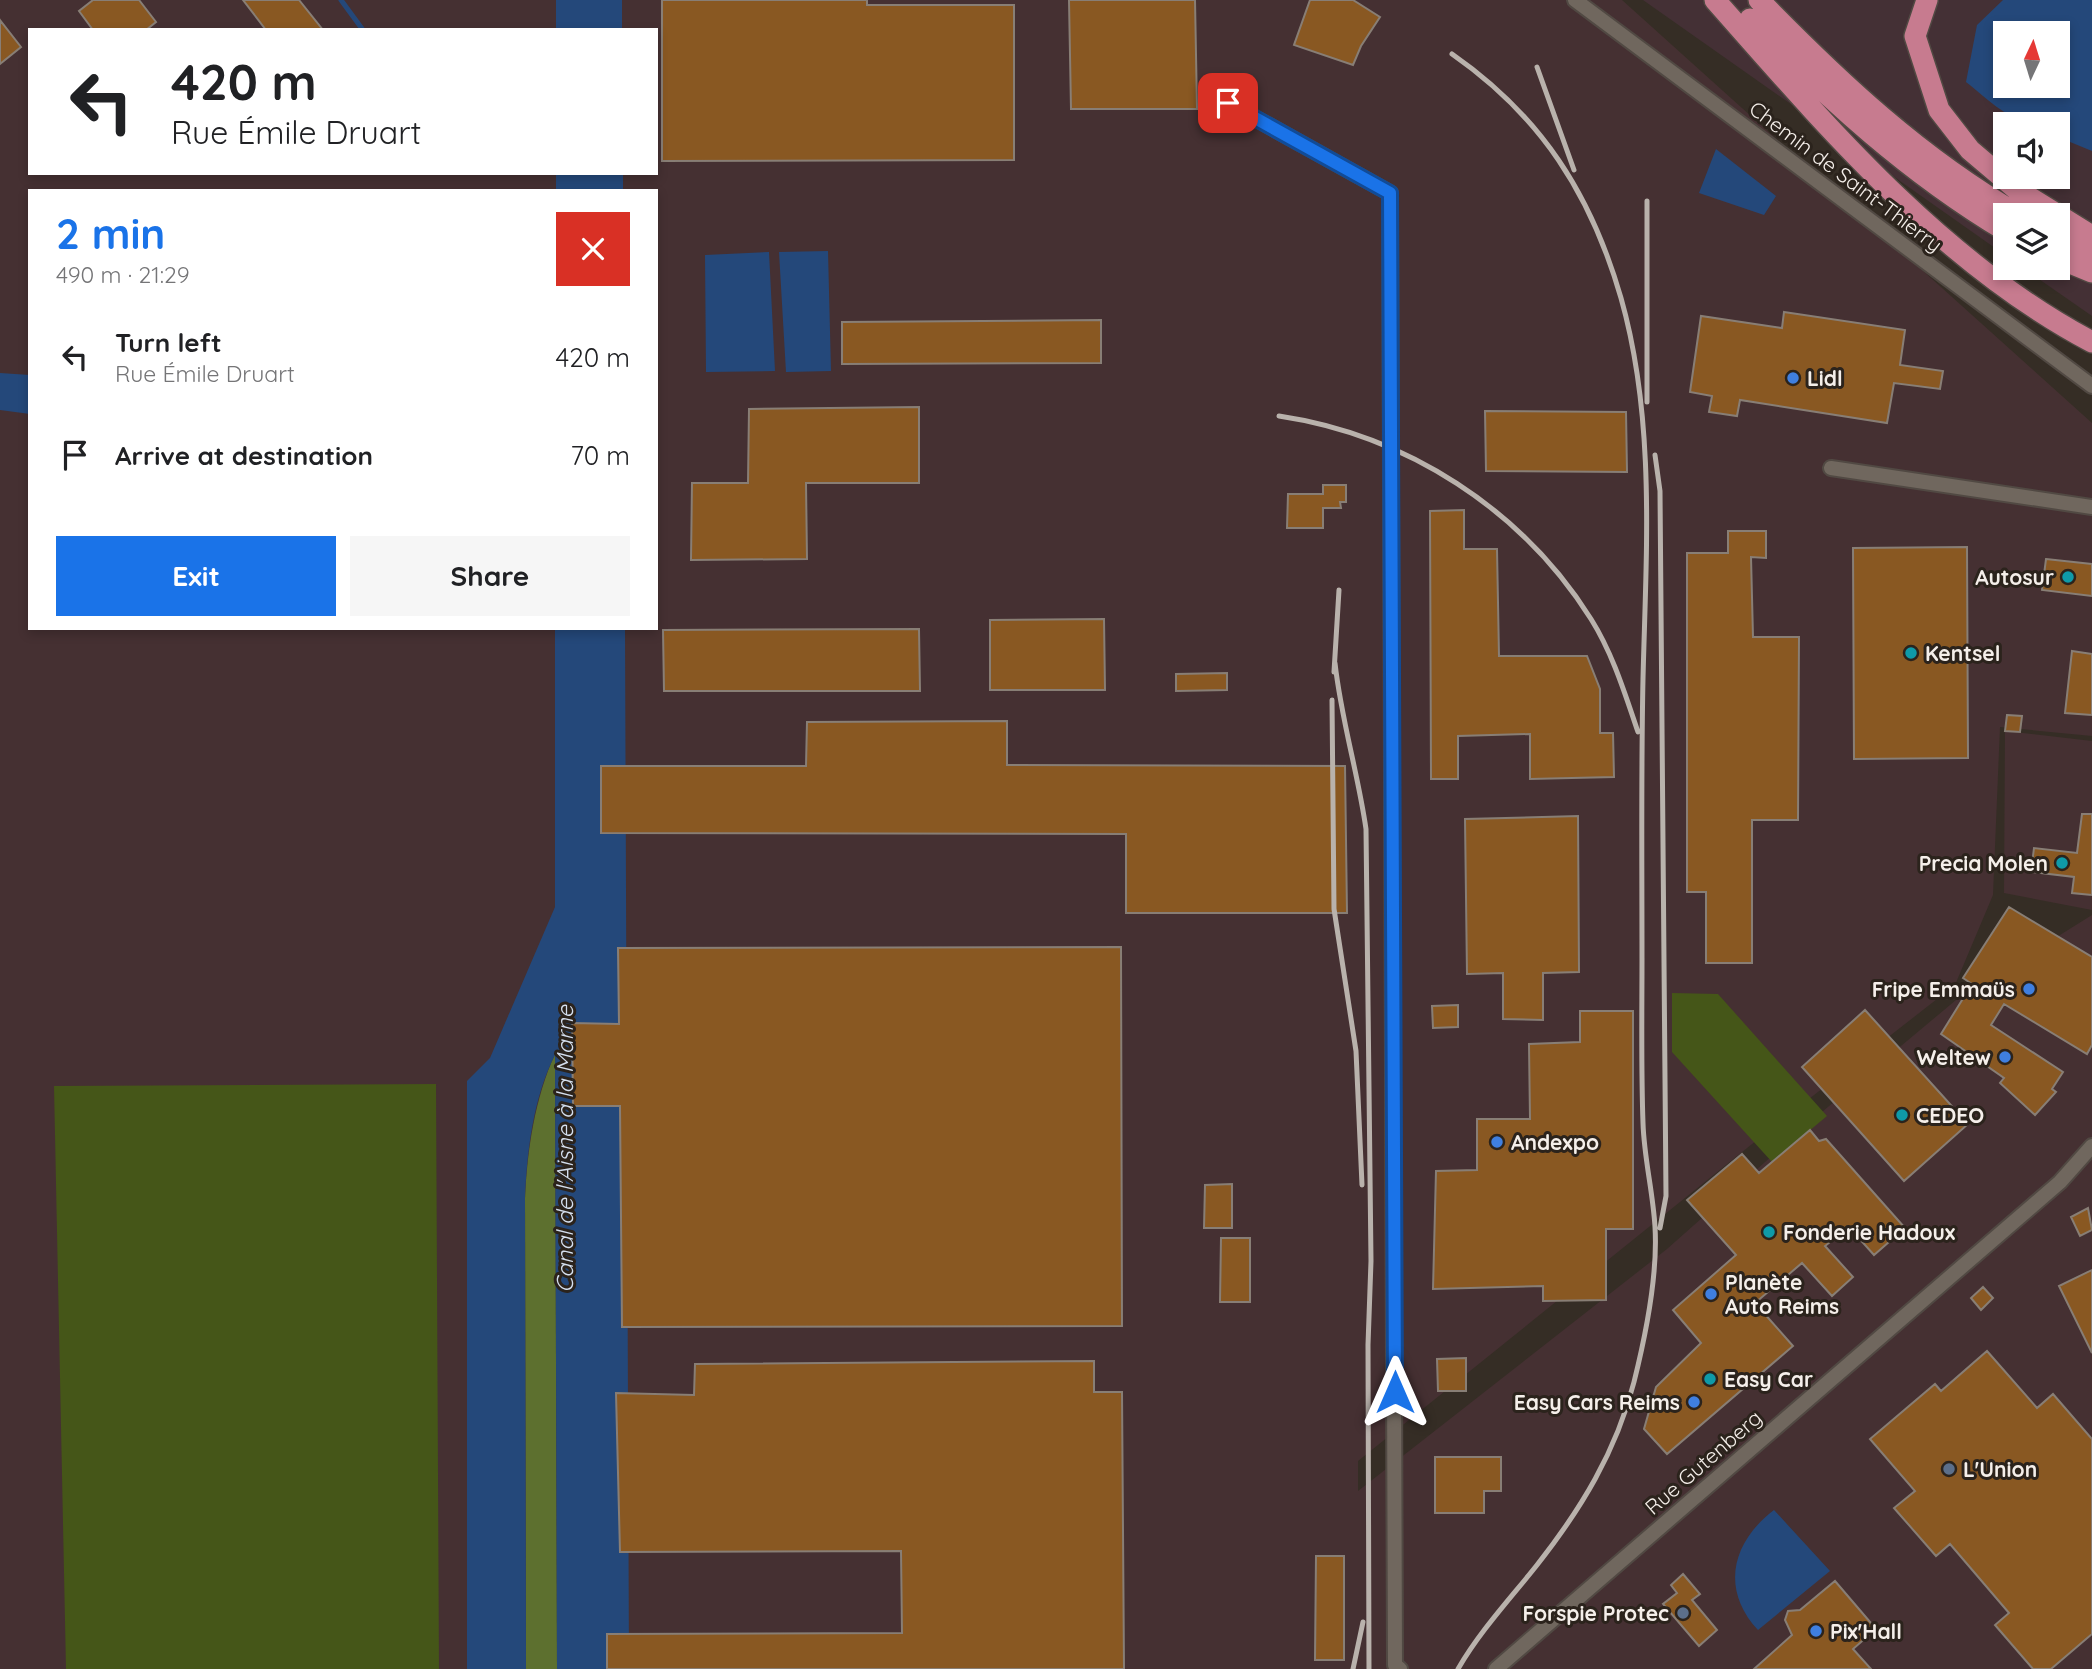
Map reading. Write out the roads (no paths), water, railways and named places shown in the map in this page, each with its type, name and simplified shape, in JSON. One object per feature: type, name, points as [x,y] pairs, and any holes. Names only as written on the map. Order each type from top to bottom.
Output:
[{"type":"highway","points":[[1715,0],[1887,186],[1939,235],[1980,272],[2055,323],[2092,342]]},
{"type":"highway","points":[[1731,0],[1828,96],[1888,150],[1958,202],[1993,223]]},
{"type":"highway","points":[[1759,0],[1832,74],[1902,136],[1999,203]]},
{"type":"highway","points":[[1927,0],[1915,36],[1939,110],[1970,150],[2016,190],[2038,203]]},
{"type":"highway","points":[[2070,222],[2092,236]]},
{"type":"highway","points":[[2070,243],[2092,252]]},
{"type":"highway","points":[[2070,263],[2092,272]]},
{"type":"street","name":"Chemin de Saint-Thierry","points":[[1575,0],[2092,386]]},
{"type":"street","points":[[1228,103],[1390,193],[1395,1665],[1400,1669]]},
{"type":"street","points":[[1831,468],[2092,506]]},
{"type":"street","name":"Rue Gutenberg","points":[[1496,1669],[2060,1182],[2092,1146]]},
{"type":"water","points":[[556,0],[622,0],[622,28],[556,28]]},
{"type":"water","points":[[2003,0],[2092,0],[2092,151],[2070,142],[2070,112],[2004,112],[1966,82],[1977,25]]},
{"type":"water","points":[[1716,149],[1776,196],[1764,215],[1699,193]]},
{"type":"water","points":[[556,175],[623,175],[623,189],[556,189]]},
{"type":"water","points":[[828,251],[831,371],[786,372],[779,252]]},
{"type":"water","points":[[769,252],[775,371],[706,372],[705,255]]},
{"type":"water","points":[[0,373],[28,375],[28,414],[0,410]]},
{"type":"water","name":"Canal de l'Aisne à la Marne","points":[[555,630],[625,630],[629,1669],[557,1669],[555,1055],[536,1107],[527,1162],[525,1198],[526,1669],[467,1669],[467,1081],[490,1058],[555,907]]},
{"type":"water","points":[[1774,1510],[1830,1571],[1758,1630],[1746,1614],[1739,1598],[1735,1582],[1736,1567],[1748,1536]]},
{"type":"waterway","points":[[341,0],[362,28]]},
{"type":"railway","points":[[1452,54],[1512,104],[1559,160],[1578,191],[1609,260],[1632,345],[1640,392],[1646,487],[1642,749],[1642,1082],[1644,1136],[1654,1214],[1655,1246],[1647,1325],[1634,1382],[1607,1456],[1568,1523],[1486,1628],[1458,1669]]},
{"type":"railway","points":[[1537,67],[1574,170]]},
{"type":"railway","points":[[1647,201],[1647,402]]},
{"type":"railway","points":[[1279,416],[1372,440],[1457,483],[1495,511],[1531,544],[1563,579],[1591,619],[1612,660],[1638,732]]},
{"type":"railway","points":[[1655,455],[1660,491],[1666,1196],[1660,1228]]},
{"type":"railway","points":[[1334,672],[1339,590]]},
{"type":"railway","points":[[1335,663],[1366,829],[1371,1261],[1368,1345],[1369,1669]]},
{"type":"railway","points":[[1332,700],[1334,909],[1356,1051],[1362,1185]]},
{"type":"railway","points":[[1353,1669],[1363,1622]]},
{"type":"place","name":"Lidl","points":[[1793,378]]},
{"type":"place","name":"Autosur","points":[[2068,577]]},
{"type":"place","name":"Kentsel","points":[[1911,653]]},
{"type":"place","name":"Precia Molen","points":[[2062,863]]},
{"type":"place","name":"Fripe Emmaüs","points":[[2029,989]]},
{"type":"place","name":"Weltew","points":[[2005,1057]]},
{"type":"place","name":"CEDEO","points":[[1902,1115]]},
{"type":"place","name":"Andexpo","points":[[1497,1142]]},
{"type":"place","name":"Fonderie Hadoux","points":[[1769,1232]]},
{"type":"place","name":"Planète Auto Reims","points":[[1711,1294]]},
{"type":"place","name":"Easy Car","points":[[1710,1379]]},
{"type":"place","name":"Easy Cars Reims","points":[[1694,1402]]},
{"type":"place","name":"L'Union","points":[[1949,1469]]},
{"type":"place","name":"Forspie Protec","points":[[1683,1613]]},
{"type":"place","name":"Pix'Hall","points":[[1816,1631]]}]
